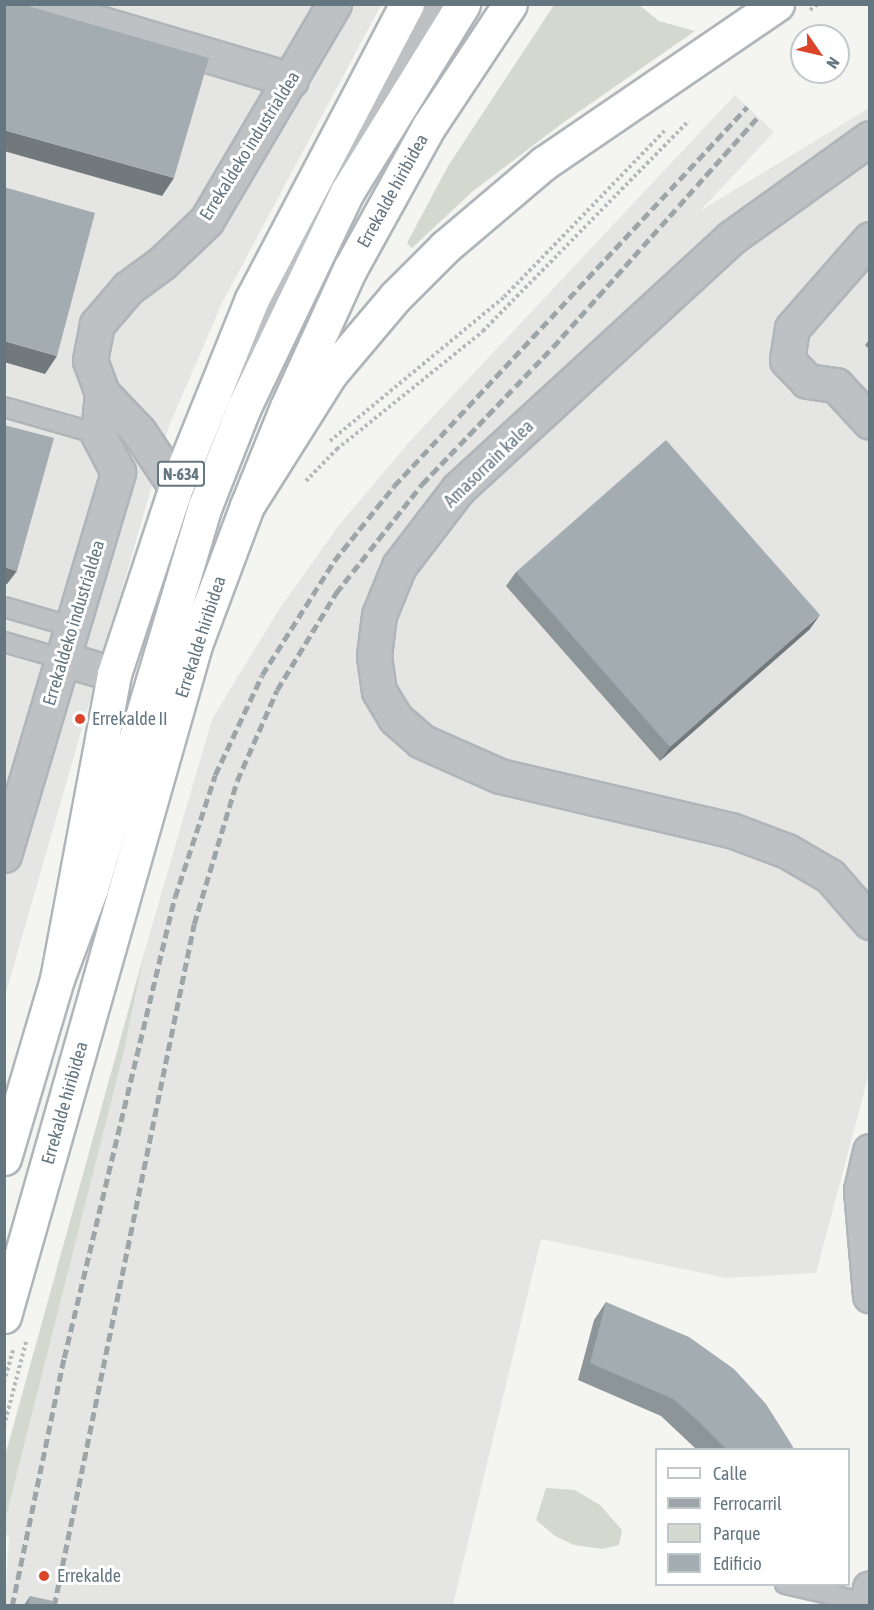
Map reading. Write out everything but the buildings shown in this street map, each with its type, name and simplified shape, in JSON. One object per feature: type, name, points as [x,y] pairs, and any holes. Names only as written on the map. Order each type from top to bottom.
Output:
[{"type":"main road","name":"N-634","points":[[57,979],[114,674],[176,488],[252,298],[407,4]]},
{"type":"main road","name":"Errekalde hiribidea","points":[[4,1158],[57,979],[91,888],[205,506],[244,407],[347,192],[463,4]]},
{"type":"main road","name":"Errekalde hiribidea","points":[[17,1329],[195,645],[286,407],[355,260],[429,126],[510,4]]},
{"type":"main road","points":[[247,506],[330,374],[395,297],[445,247],[544,163],[791,9]]},
{"type":"street","points":[[34,4],[291,80]]},
{"type":"street","name":"Errekaldeko industrialdea","points":[[176,488],[139,432],[102,393],[90,360],[97,324],[128,288],[162,263],[206,221],[334,4]]},
{"type":"street","points":[[176,488],[228,401],[332,183],[375,104],[438,4]]},
{"type":"street","name":"Amasorrain kalea","points":[[870,138],[732,237],[458,489],[399,566],[379,615],[374,656],[379,692],[396,718],[421,741],[500,776],[731,830],[787,850],[830,876],[870,922]]},
{"type":"street","points":[[870,239],[792,328],[787,360],[807,381],[836,385],[870,422]]},
{"type":"street","name":"Errekaldeko industrialdea","points":[[4,855],[118,472],[98,434],[102,393]]},
{"type":"street","points":[[63,659],[114,674]]},
{"type":"street","points":[[870,1151],[861,1190],[870,1296]]},
{"type":"lane","points":[[4,407],[98,434]]},
{"type":"lane","points":[[4,607],[73,627]]},
{"type":"lane","points":[[4,642],[63,659]]},
{"type":"lane","points":[[796,1586],[868,1599]]},
{"type":"path","points":[[791,9],[818,4]]},
{"type":"path","points":[[303,484],[338,449],[483,331],[689,121]]},
{"type":"path","points":[[324,445],[394,392],[504,297],[665,130]]},
{"type":"path","points":[[4,1382],[17,1329]]},
{"type":"path","points":[[4,1426],[17,1329]]},
{"type":"shaded area","points":[[5,5],[381,5],[222,303],[169,426],[5,996]]},
{"type":"shaded area","points":[[735,95],[774,132],[700,211],[869,108],[870,1070],[816,1273],[726,1278],[541,1239],[453,1605],[5,1606],[9,1536],[5,1534],[5,1521],[123,1055],[145,950],[212,719],[278,611],[339,525],[411,440]]},
{"type":"green space","points":[[554,5],[639,5],[659,21],[695,31],[564,122],[473,191],[412,248],[407,243],[448,166]]},
{"type":"green space","points":[[145,950],[123,1055],[5,1521],[5,1456]]},
{"type":"green space","points":[[546,1488],[575,1490],[600,1505],[622,1530],[619,1545],[602,1549],[574,1545],[555,1536],[536,1520]]},
{"type":"railway","points":[[12,1606],[64,1358],[175,897],[215,775],[262,675],[334,561],[394,486],[747,107]]},
{"type":"railway","points":[[54,1606],[194,924],[237,781],[277,690],[336,593],[422,484],[553,347],[758,117]]},
{"type":"place","name":"Errekalde II","points":[[80,719]]},
{"type":"place","name":"Errekalde","points":[[44,1576]]}]
